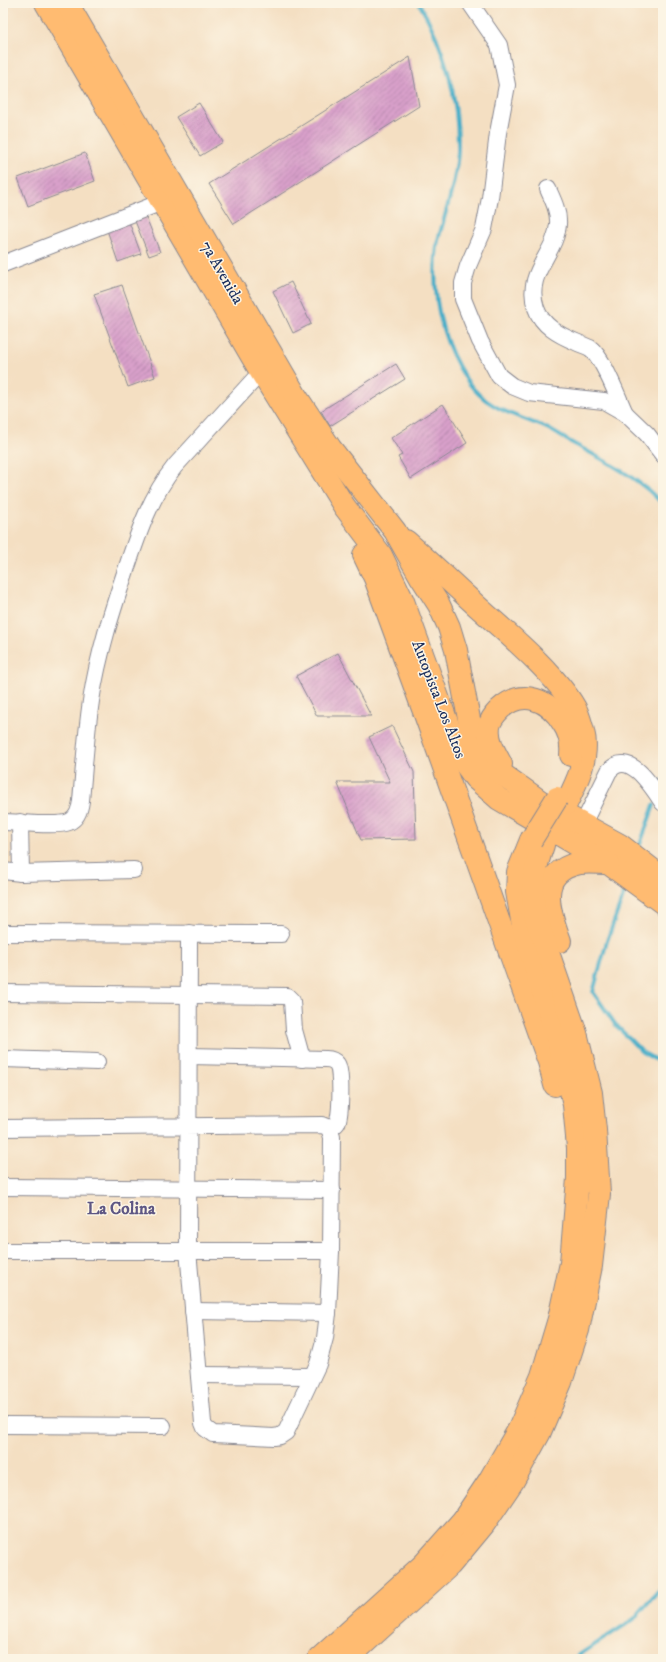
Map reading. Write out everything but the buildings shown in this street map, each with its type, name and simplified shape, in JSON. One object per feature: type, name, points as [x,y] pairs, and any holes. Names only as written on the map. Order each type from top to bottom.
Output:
[{"type":"main road","name":"7a Avenida","points":[[46,3],[162,202],[269,367],[296,396],[331,449],[395,531]]},
{"type":"main road","name":"7a Avenida","points":[[67,3],[269,367],[344,506]]},
{"type":"main road","name":"Autopista Los Altos","points":[[344,506],[381,555],[403,601],[452,736],[463,761],[475,778],[504,802],[609,864],[660,888]]},
{"type":"main road","points":[[344,506],[375,578],[549,1062],[564,1120],[575,1209]]},
{"type":"main road","name":"Autopista Los Altos","points":[[395,531],[420,577],[439,605],[449,627],[456,650],[472,735],[479,753],[488,764],[540,801],[620,845],[660,888]]},
{"type":"main road","points":[[319,1659],[423,1565],[463,1520],[489,1481],[519,1428],[542,1376],[559,1319],[571,1263],[578,1178],[578,1148],[574,1105],[565,1064],[523,926],[517,892],[518,872],[562,801],[576,783],[581,769],[584,753],[584,732],[575,709],[564,691],[433,564],[395,531]]},
{"type":"main road","points":[[511,781],[493,749],[489,727],[493,716],[507,703],[522,698],[541,701],[556,712],[569,732],[572,750],[570,769],[562,801]]},
{"type":"main road","points":[[537,842],[532,886],[532,901],[537,922],[576,1033],[591,1093],[599,1194]]},
{"type":"main road","points":[[346,1659],[450,1565],[484,1524],[513,1481],[539,1434],[561,1382],[578,1330],[591,1266],[599,1194],[602,1122],[597,1058],[592,1034],[551,918],[548,897],[550,884],[558,872],[580,863],[609,864]]},
{"type":"street","points":[[470,3],[499,45],[507,85],[498,133],[490,198],[484,229],[468,266],[465,278],[463,299],[480,341],[499,376],[512,386],[529,393],[604,401],[625,413],[647,434],[663,455]]},
{"type":"street","points":[[548,189],[558,213],[558,225],[552,246],[538,269],[533,289],[536,308],[548,327],[558,334],[591,349],[602,364],[625,413]]},
{"type":"street","points":[[3,264],[162,202]]},
{"type":"street","points":[[3,822],[63,823],[69,822],[78,814],[81,801],[91,702],[96,676],[116,597],[148,508],[163,482],[175,466],[269,367]]},
{"type":"street","points":[[583,824],[609,771],[614,765],[619,763],[626,764],[636,770],[663,803]]},
{"type":"street","points":[[20,822],[21,873]]},
{"type":"street","points":[[3,872],[21,873],[134,870]]},
{"type":"street","points":[[3,933],[281,934]]},
{"type":"street","points":[[3,1128],[188,1127],[322,1125],[329,1128],[332,1137],[332,1190],[328,1313],[322,1352],[286,1432],[282,1435],[274,1437],[213,1434],[205,1428],[203,1423],[188,1250],[188,1127],[189,934]]},
{"type":"street","points":[[3,993],[290,997],[292,1001],[294,1030],[302,1059]]},
{"type":"street","points":[[189,1056],[330,1059],[337,1064],[339,1069],[338,1118],[335,1125],[329,1128]]},
{"type":"street","points":[[3,1059],[97,1062]]},
{"type":"street","points":[[3,1187],[332,1190]]},
{"type":"street","points":[[3,1251],[331,1251]]},
{"type":"street","points":[[193,1311],[328,1313]]},
{"type":"street","points":[[199,1375],[312,1376]]},
{"type":"street","points":[[3,1425],[163,1426]]},
{"type":"waterway","points":[[419,3],[443,55],[449,74],[456,112],[458,151],[455,176],[438,243],[435,264],[435,281],[444,332],[457,363],[473,389],[490,403],[510,414],[546,428],[611,465],[645,487],[663,505]]},
{"type":"waterway","points":[[662,784],[663,780]]},
{"type":"waterway","points":[[638,850],[654,805]]},
{"type":"waterway","points":[[627,885],[607,941],[593,992],[615,1024],[642,1052],[663,1064]]},
{"type":"waterway","points":[[573,1659],[634,1619],[663,1585]]},
{"type":"district","name":"La Colina","points":[[121,1208]]}]
